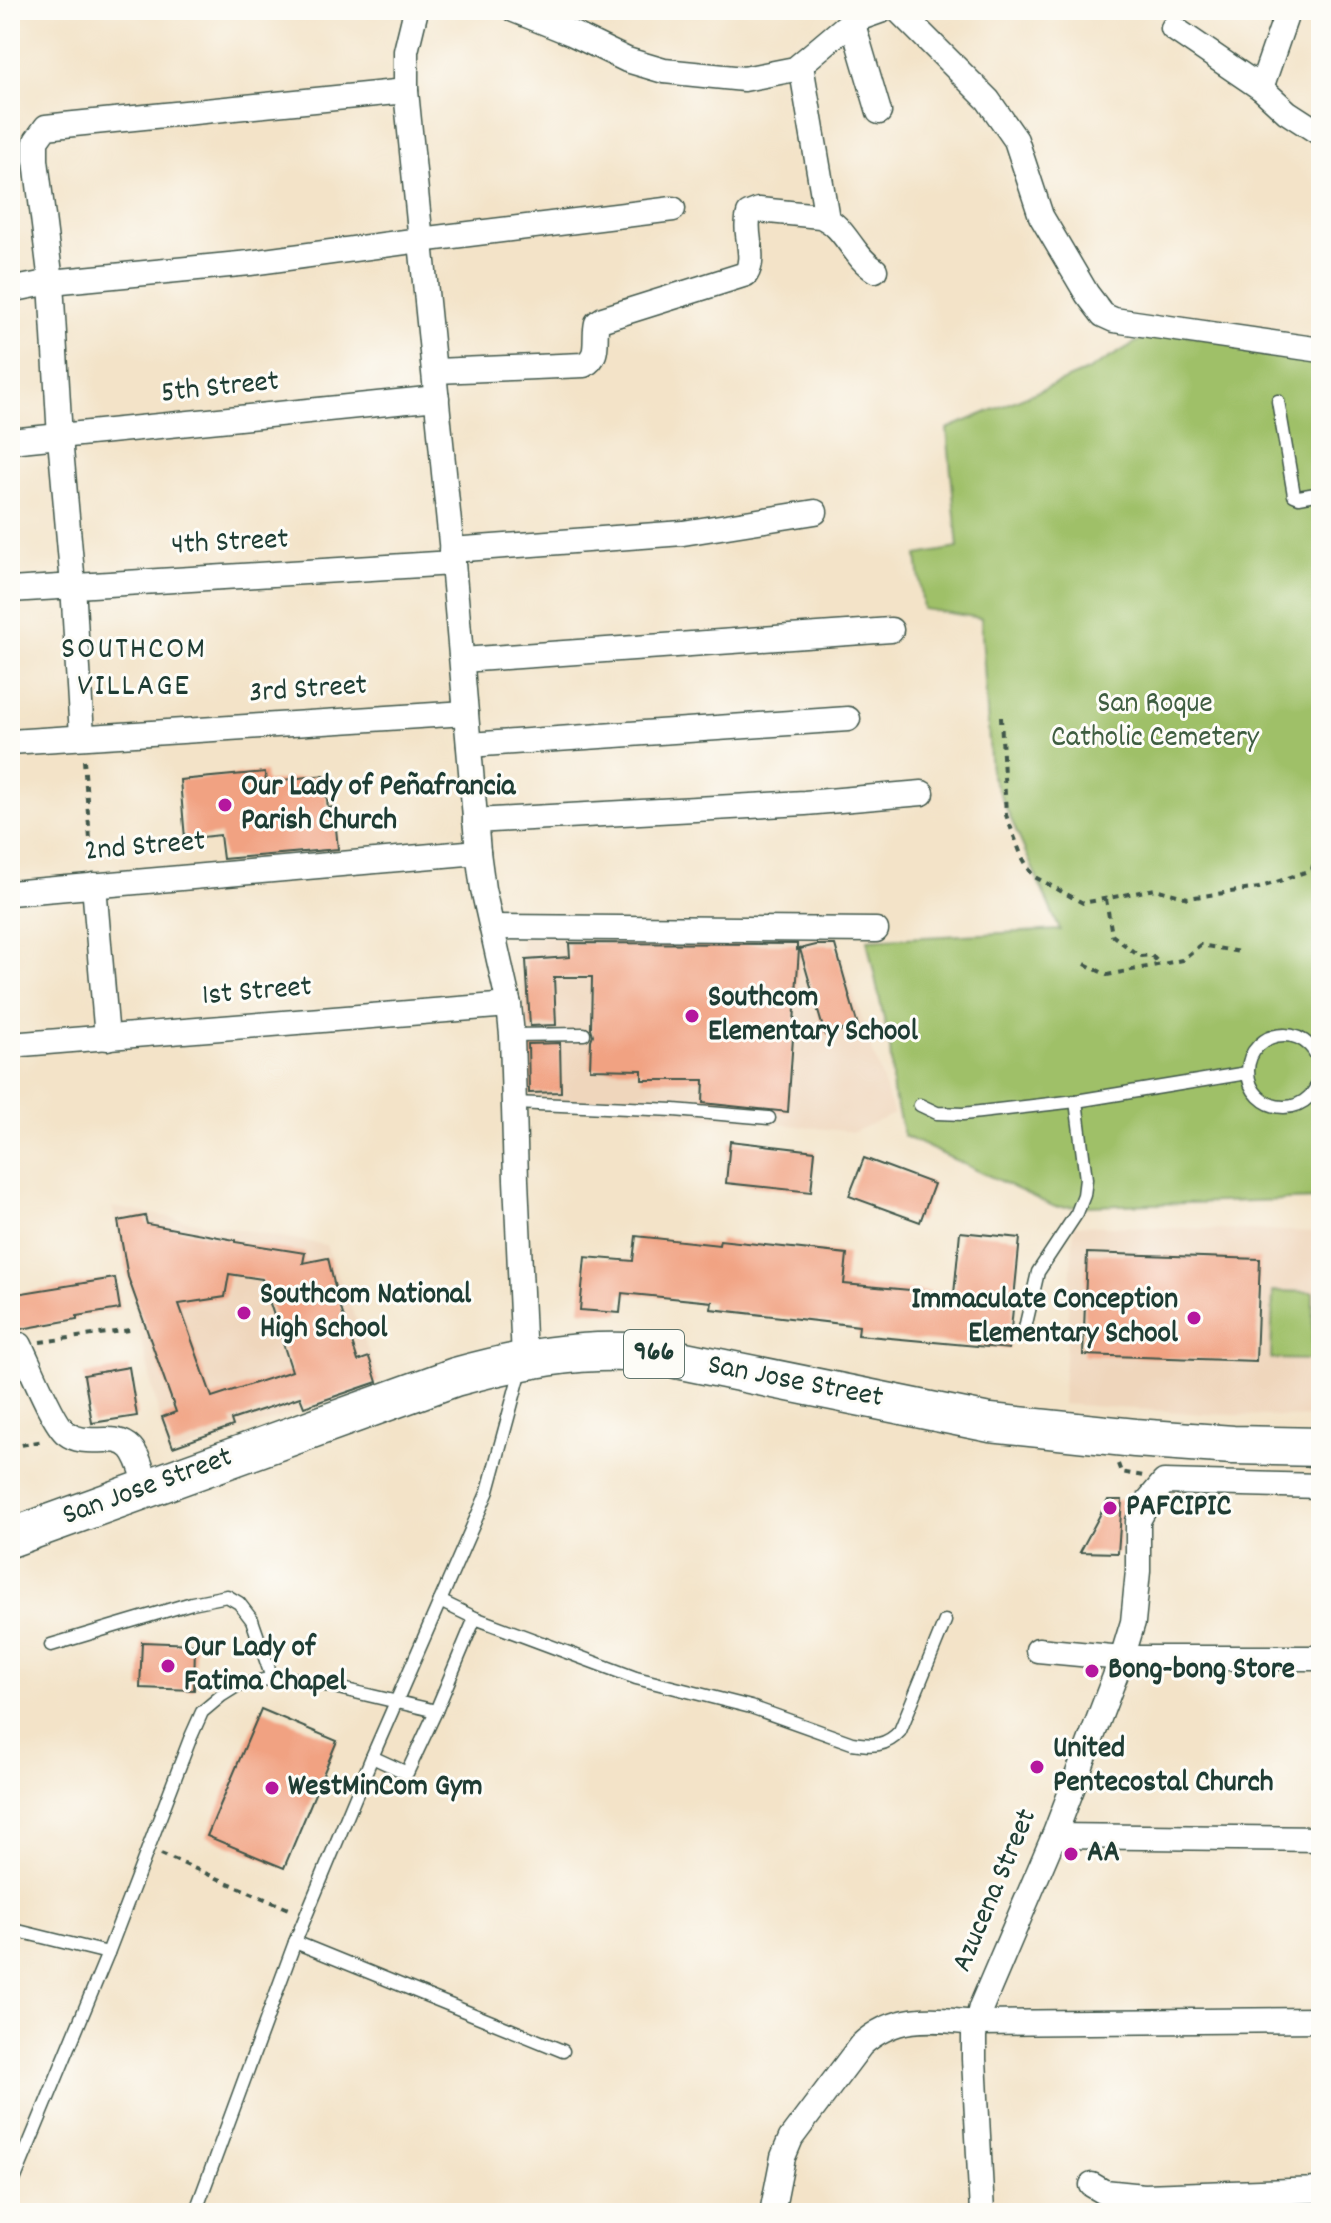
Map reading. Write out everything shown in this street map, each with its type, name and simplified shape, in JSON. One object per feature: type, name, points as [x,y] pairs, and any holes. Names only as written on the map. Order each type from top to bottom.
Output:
[{"type":"main road","name":"San Jose Street","points":[[10,1538],[455,1377],[524,1359],[606,1350],[646,1353],[990,1423],[1135,1438],[1321,1447]]},
{"type":"street","points":[[416,10],[406,51],[406,91],[435,371],[478,852],[509,1005],[512,1035],[524,1359]]},
{"type":"street","points":[[514,10],[627,60],[664,71],[744,79],[795,69],[852,21],[883,10]]},
{"type":"street","points":[[898,10],[988,100],[1016,140],[1041,216],[1087,294],[1103,315],[1114,320],[1321,350]]},
{"type":"street","points":[[1261,88],[1288,10]]},
{"type":"street","points":[[852,21],[879,112]]},
{"type":"street","points":[[1173,28],[1261,88],[1287,112],[1321,134]]},
{"type":"street","points":[[801,65],[827,219]]},
{"type":"street","points":[[82,736],[51,282],[36,141],[46,127],[406,91]]},
{"type":"street","points":[[10,290],[51,282],[250,263],[673,209]]},
{"type":"street","points":[[435,371],[584,365],[592,361],[596,352],[597,323],[603,319],[746,274],[751,265],[746,222],[749,214],[759,210],[827,219],[842,232],[858,257],[875,270]]},
{"type":"street","name":"5th Street","points":[[10,441],[437,398]]},
{"type":"street","name":"4th Street","points":[[10,590],[452,556],[683,533],[815,512]]},
{"type":"street","points":[[462,660],[891,630]]},
{"type":"street","name":"3rd Street","points":[[10,742],[466,713]]},
{"type":"street","points":[[469,745],[848,719]]},
{"type":"street","points":[[475,821],[805,803],[922,793]]},
{"type":"street","name":"2nd Street","points":[[10,893],[478,852]]},
{"type":"street","points":[[94,885],[107,1038]]},
{"type":"street","points":[[492,927],[876,930]]},
{"type":"street","name":"1st Street","points":[[10,1045],[509,1005]]},
{"type":"street","points":[[20,1345],[56,1420],[65,1432],[88,1441],[115,1440],[130,1447],[137,1456],[148,1488]]},
{"type":"street","name":"Azucena Street","points":[[982,2213],[974,2059],[977,2023],[1054,1836],[1122,1658],[1133,1622],[1138,1571],[1138,1521],[1149,1500],[1164,1482],[1321,1486]]},
{"type":"street","points":[[1038,1650],[1122,1658],[1321,1658]]},
{"type":"street","points":[[1054,1836],[1321,1839]]},
{"type":"street","points":[[772,2213],[783,2157],[791,2138],[868,2039],[875,2033],[910,2020],[977,2023],[1321,2020]]},
{"type":"street","points":[[1092,2185],[1104,2192],[1144,2196],[1321,2190]]},
{"type":"lane","points":[[1278,401],[1294,495],[1321,493]]},
{"type":"lane","points":[[512,1035],[584,1034]]},
{"type":"lane","points":[[1289,1035],[1304,1041],[1316,1052],[1321,1067],[1319,1084],[1310,1097],[1295,1106],[1279,1108],[1263,1102],[1252,1090],[1247,1073],[1250,1058],[1259,1045],[1273,1036],[1289,1035]]},
{"type":"lane","points":[[920,1105],[937,1113],[963,1114],[1076,1101],[1247,1073]]},
{"type":"lane","points":[[1025,1328],[1038,1272],[1077,1213],[1084,1195],[1086,1179],[1076,1101]]},
{"type":"lane","points":[[515,1103],[769,1118]]},
{"type":"lane","points":[[200,2211],[295,1942],[488,1491],[524,1359]]},
{"type":"lane","points":[[51,1645],[192,1603],[227,1596],[239,1603],[252,1620],[272,1678]]},
{"type":"lane","points":[[440,1601],[475,1618],[636,1678],[751,1707],[852,1743],[881,1745],[892,1740],[900,1731],[945,1621]]},
{"type":"lane","points":[[372,1757],[407,1773],[475,1618]]},
{"type":"lane","points":[[10,2190],[108,1953],[202,1712],[237,1686],[272,1678],[309,1681],[436,1711]]},
{"type":"lane","points":[[10,1929],[108,1953]]},
{"type":"lane","points":[[295,1942],[563,2051]]},
{"type":"path","points":[[1001,717],[1006,815],[1022,857],[1033,876],[1083,903],[1155,889],[1188,898],[1259,888],[1320,868]]},
{"type":"path","points":[[82,736],[94,885]]},
{"type":"path","points":[[1106,899],[1112,935],[1139,956],[1151,955],[1160,964]]},
{"type":"path","points":[[1085,964],[1107,975],[1182,960],[1200,945],[1240,952]]},
{"type":"path","points":[[20,1345],[130,1330]]},
{"type":"path","points":[[10,1447],[49,1439],[65,1432]]},
{"type":"path","points":[[148,1848],[306,1916]]},
{"type":"shaded area","name":"Southcom Elementary School","points":[[833,933],[894,1114],[854,1132],[527,1097],[521,934]]},
{"type":"shaded area","name":"Southcom National High School","points":[[112,1207],[326,1245],[381,1382],[168,1457]]},
{"type":"shaded area","name":"Immaculate Conception Elementary School","points":[[1074,1225],[1321,1232],[1321,1418],[1062,1404]]},
{"type":"green space","name":"San Roque Catholic Cemetery","points":[[1157,330],[1321,357],[1321,1199],[1055,1207],[904,1136],[893,1092],[890,1047],[867,940],[1060,930],[991,774],[981,618],[923,609],[917,555],[958,548],[947,429],[1087,371]]},
{"type":"green space","points":[[1273,1291],[1313,1292],[1312,1360],[1271,1359]]},
{"type":"building","points":[[265,772],[266,782],[324,775],[328,808],[334,807],[338,849],[223,859],[220,835],[185,839],[180,780]]},
{"type":"building","points":[[569,943],[797,944],[788,1112],[703,1103],[704,1080],[642,1080],[642,1070],[590,1069],[592,977],[554,977],[556,1025],[530,1026],[526,960],[570,957]]},
{"type":"building","points":[[835,945],[858,1026],[825,1035],[800,949]]},
{"type":"building","points":[[560,1043],[561,1092],[529,1093],[528,1044]]},
{"type":"building","points":[[730,1141],[815,1151],[811,1192],[726,1183]]},
{"type":"building","points":[[864,1158],[934,1184],[920,1222],[849,1196]]},
{"type":"building","name":"Southcom National High School","points":[[145,1216],[147,1224],[305,1253],[303,1263],[328,1258],[358,1361],[369,1357],[377,1382],[304,1407],[300,1397],[231,1420],[233,1426],[173,1447],[162,1417],[176,1412],[128,1277],[118,1221]],"holes":[[[229,1274],[262,1279],[292,1371],[212,1397],[179,1304],[225,1297]]]},
{"type":"building","points":[[960,1232],[1020,1238],[1009,1349],[858,1335],[859,1326],[711,1309],[712,1302],[622,1293],[620,1313],[580,1310],[585,1257],[633,1261],[636,1236],[719,1245],[720,1240],[847,1254],[844,1284],[954,1294]]},
{"type":"building","points":[[1087,1253],[1260,1259],[1256,1361],[1083,1355]]},
{"type":"building","points":[[115,1278],[120,1309],[10,1331],[10,1295]]},
{"type":"building","points":[[129,1367],[137,1416],[92,1423],[84,1375]]},
{"type":"building","points":[[1108,1500],[1122,1500],[1118,1553],[1080,1552]]},
{"type":"building","name":"Our Lady of Fatima Chapel","points":[[142,1642],[195,1644],[194,1690],[140,1688]]},
{"type":"building","name":"WestMinCom Gym","points":[[261,1709],[337,1741],[284,1868],[207,1836]]},
{"type":"place","name":"Our Lady of Peñafrancia Parish Church","points":[[225,805]]},
{"type":"place","name":"Southcom Elementary School","points":[[692,1016]]},
{"type":"place","name":"Southcom National High School","points":[[244,1313]]},
{"type":"place","name":"Immaculate Conception Elementary School","points":[[1194,1318]]},
{"type":"place","name":"PAFCIPIC","points":[[1110,1508]]},
{"type":"place","name":"Our Lady of Fatima Chapel","points":[[168,1666]]},
{"type":"place","name":"Bong-bong Store","points":[[1092,1671]]},
{"type":"place","name":"United Pentecostal Church","points":[[1037,1767]]},
{"type":"place","name":"WestMinCom Gym","points":[[272,1788]]},
{"type":"place","name":"AA","points":[[1071,1854]]},
{"type":"district","name":"SOUTHCOM VILLAGE","points":[[134,670]]}]
